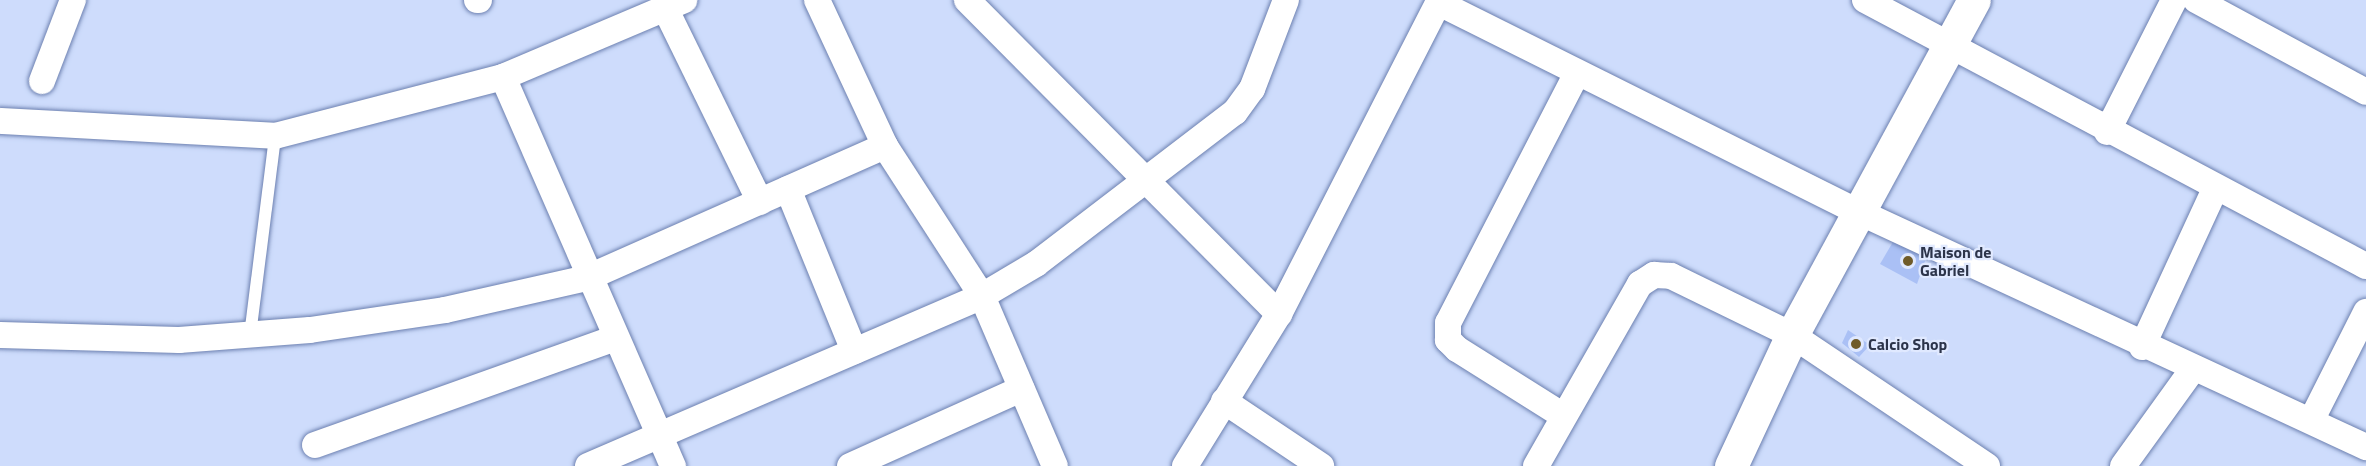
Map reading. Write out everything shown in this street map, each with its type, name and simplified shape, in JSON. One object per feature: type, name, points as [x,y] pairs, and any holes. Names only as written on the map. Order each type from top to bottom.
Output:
[{"type":"street","points":[[42,81],[73,0]]},
{"type":"street","points":[[817,0],[885,146],[982,296],[1055,466]]},
{"type":"street","points":[[967,0],[1142,179],[1279,314]]},
{"type":"street","points":[[588,466],[982,296],[1036,264],[1142,179],[1235,112],[1252,88],[1286,0]]},
{"type":"street","points":[[1865,0],[1948,48],[2366,266]]},
{"type":"street","points":[[1732,466],[1792,334],[1974,0]]},
{"type":"street","points":[[2107,132],[2174,0]]},
{"type":"street","points":[[2196,0],[2366,92]]},
{"type":"street","points":[[1185,466],[1279,314],[1439,1],[1577,73],[1859,212],[2142,347],[2312,419],[2366,447]]},
{"type":"street","points":[[0,121],[275,135],[503,77],[674,4],[759,202]]},
{"type":"street","points":[[1562,415],[1457,349],[1448,340],[1448,323],[1577,73]]},
{"type":"street","points":[[503,77],[613,339],[673,466]]},
{"type":"street","points":[[0,335],[179,340],[250,335],[446,310],[587,278],[885,146]]},
{"type":"street","points":[[788,189],[854,351]]},
{"type":"street","points":[[2142,347],[2215,189]]},
{"type":"street","points":[[1536,466],[1562,415],[1640,284],[1654,275],[1671,276],[1792,334],[1987,466]]},
{"type":"street","points":[[2312,419],[2364,322]]},
{"type":"street","points":[[315,445],[613,339]]},
{"type":"street","points":[[2123,466],[2193,369]]},
{"type":"street","points":[[850,466],[1021,389]]},
{"type":"street","points":[[1224,401],[1321,466]]},
{"type":"lane","points":[[250,335],[275,135]]},
{"type":"building","points":[[1897,235],[1929,250],[1917,284],[1880,264]]},
{"type":"building","name":"Calcio Shop","points":[[1848,330],[1870,345],[1859,357],[1842,343]]},
{"type":"place","name":"Maison de Gabriel","points":[[1908,261]]},
{"type":"place","name":"Calcio Shop","points":[[1856,344]]}]
